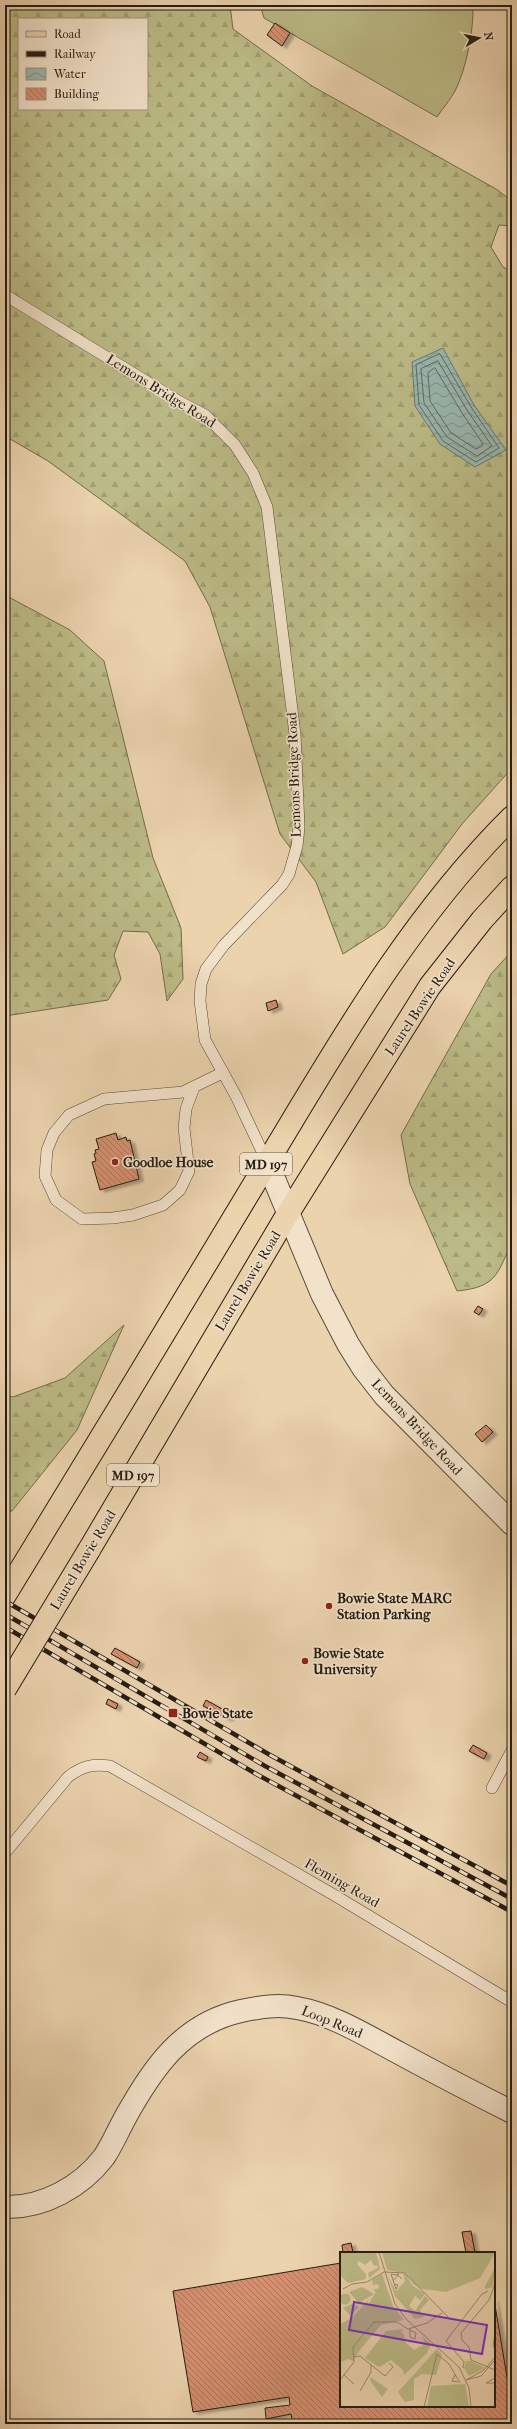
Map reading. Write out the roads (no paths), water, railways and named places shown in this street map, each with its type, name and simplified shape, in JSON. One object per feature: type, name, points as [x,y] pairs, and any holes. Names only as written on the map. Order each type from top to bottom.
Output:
[{"type":"main road","name":"MD 197","points":[[5,1595],[323,1067],[389,965],[423,918],[473,857],[512,817]]},
{"type":"main road","name":"Laurel Bowie Road","points":[[5,1689],[288,1215],[430,986],[482,920],[512,887]]},
{"type":"street","name":"Lemons Bridge Road","points":[[267,1162],[322,1294],[348,1344],[363,1368],[384,1395],[512,1524]]},
{"type":"street","name":"Loop Road","points":[[5,2207],[22,2208],[47,2200],[75,2185],[104,2156],[156,2066],[177,2044],[207,2023],[228,2014],[255,2008],[276,2005],[298,2008],[319,2014],[350,2027],[512,2112]]},
{"type":"lane","name":"Lemons Bridge Road","points":[[5,295],[180,402],[205,415],[221,429],[245,458],[260,487],[267,507],[295,734],[299,827],[297,846],[289,874],[282,885],[224,945],[206,969],[201,984],[200,1001],[205,1040],[236,1096],[267,1162]]},
{"type":"lane","points":[[194,1087],[186,1109],[184,1128],[189,1171],[180,1190],[163,1205],[127,1216],[82,1219],[56,1200],[45,1176],[47,1150],[54,1133],[69,1115],[104,1099],[183,1092],[222,1073]]},
{"type":"lane","points":[[492,1788],[512,1750]]},
{"type":"lane","name":"Fleming Road","points":[[5,1853],[59,1787],[79,1768],[92,1764],[110,1766],[334,1895],[512,2002]]},
{"type":"water","points":[[443,348],[474,405],[506,450],[475,467],[440,444],[415,406],[412,362]]},
{"type":"railway","points":[[5,1601],[270,1755],[512,1886]]},
{"type":"railway","points":[[5,1614],[265,1766],[512,1899]]},
{"type":"railway","points":[[5,1627],[258,1775],[512,1912]]},
{"type":"place","name":"Goodloe House","points":[[115,1162]]},
{"type":"place","name":"Bowie State MARC Station Parking","points":[[329,1606]]},
{"type":"place","name":"Bowie State University","points":[[305,1661]]},
{"type":"place","name":"Bowie State","points":[[173,1713]]}]
